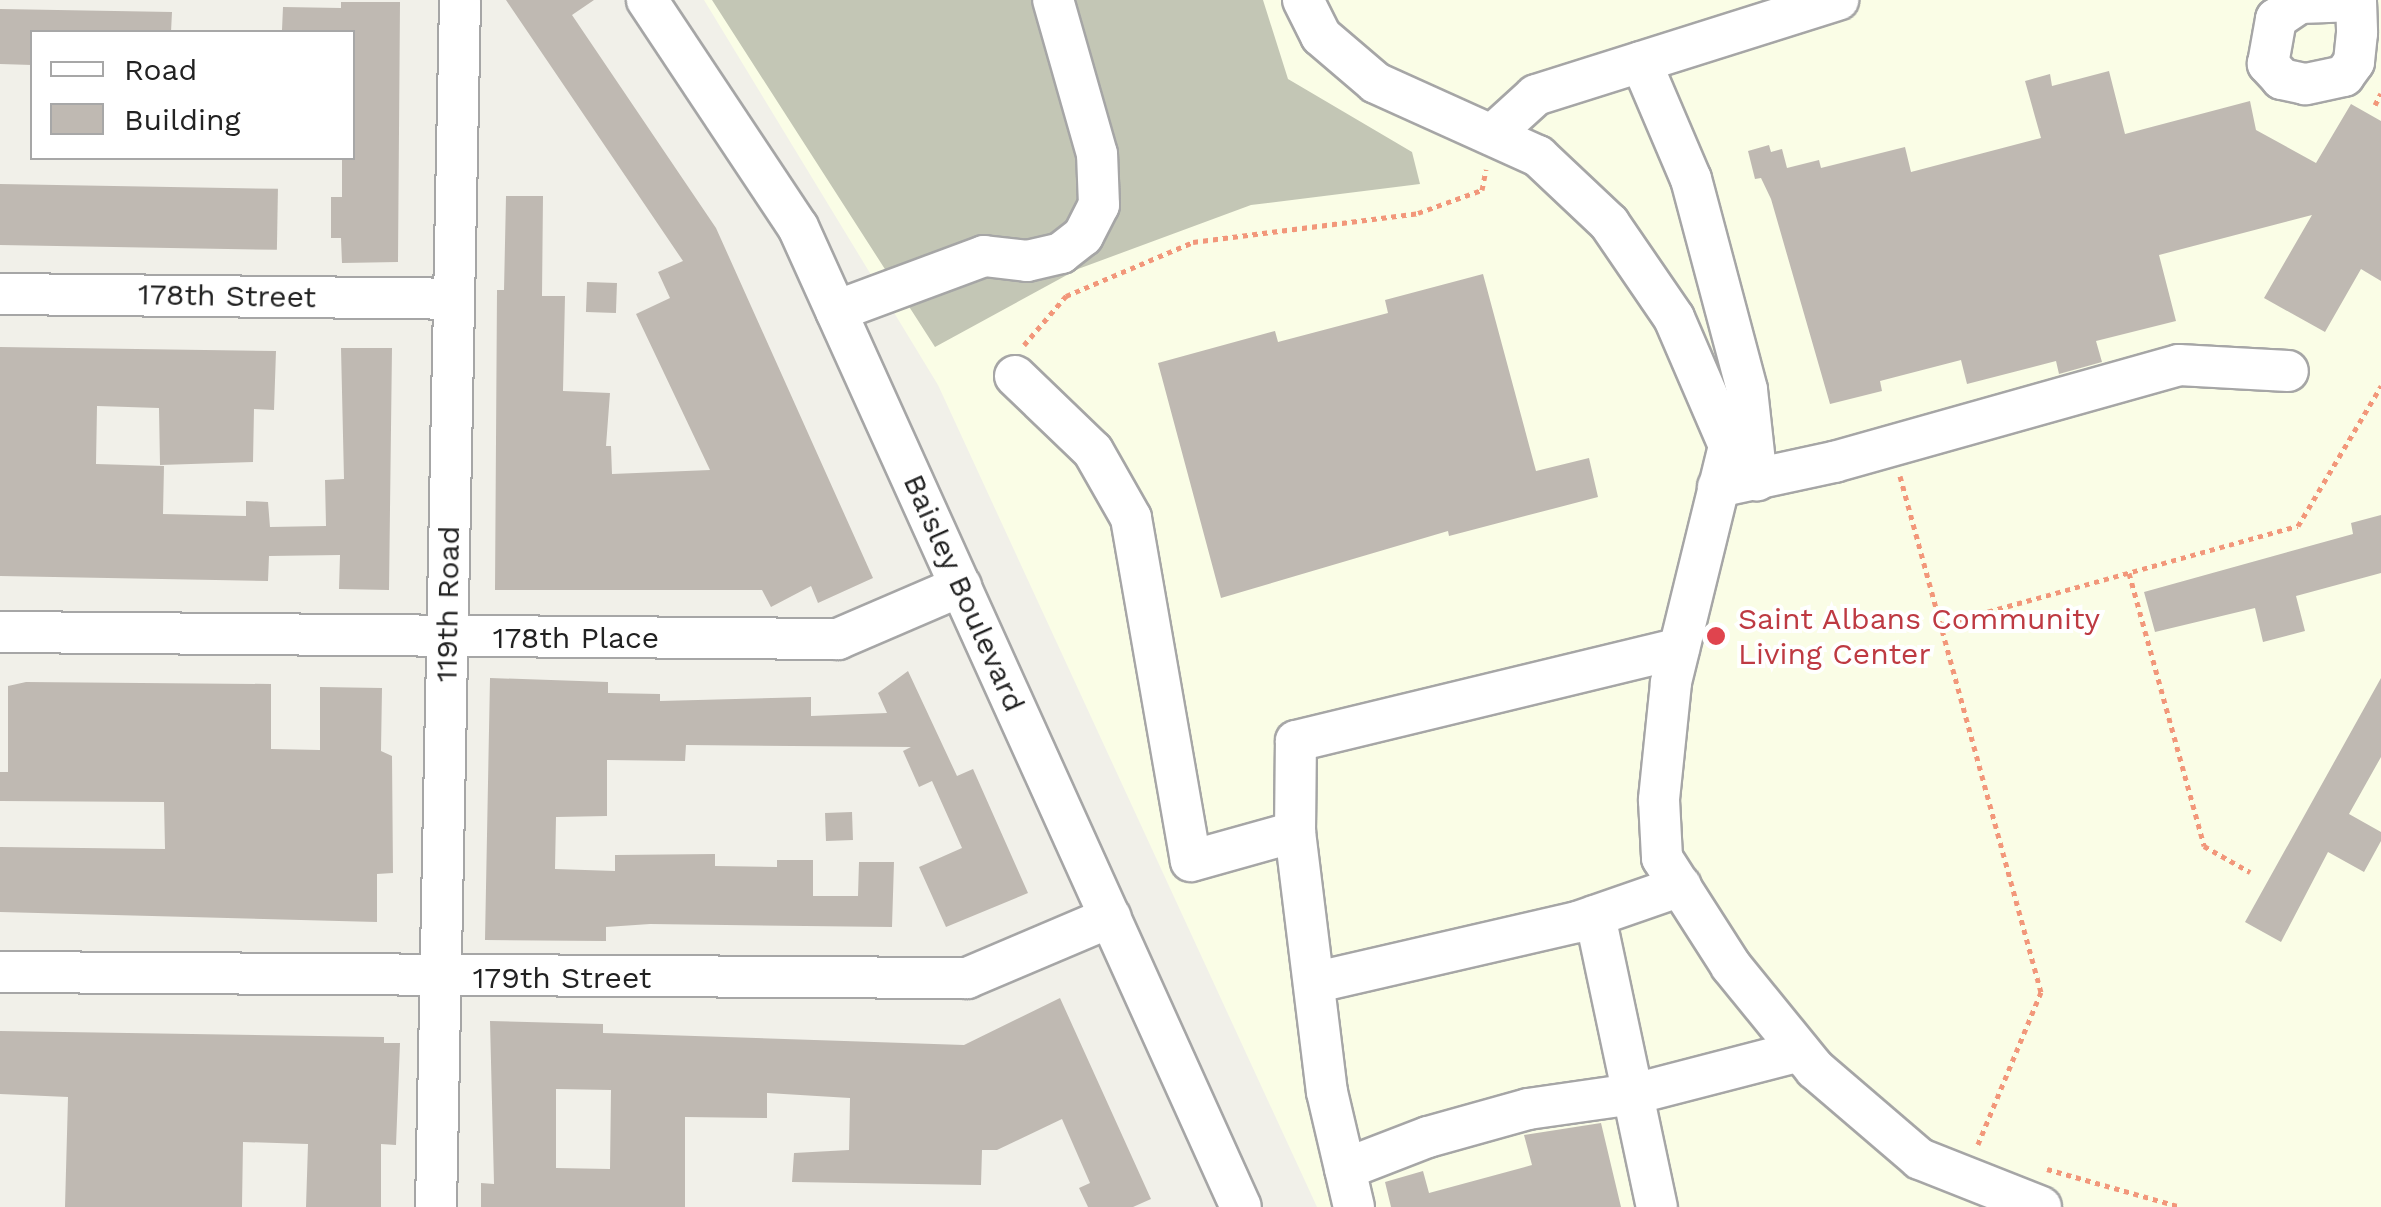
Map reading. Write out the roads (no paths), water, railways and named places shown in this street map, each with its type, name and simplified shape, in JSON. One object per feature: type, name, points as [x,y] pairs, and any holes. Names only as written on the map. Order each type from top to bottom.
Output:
[{"type":"street","name":"119th Road","points":[[436,1207],[460,0]]},
{"type":"street","name":"Baisley Boulevard","points":[[647,0],[798,228],[1241,1207]]},
{"type":"street","points":[[836,311],[984,256],[1027,261],[1062,254],[1083,236],[1099,205],[1097,154],[1053,0]]},
{"type":"street","points":[[1303,0],[1321,36],[1376,82],[1538,156],[1609,223],[1674,318],[1729,446],[1737,483]]},
{"type":"street","points":[[1492,135],[1536,94],[1838,0]]},
{"type":"street","points":[[1641,62],[1691,178],[1747,390],[1737,483],[1679,648],[1659,800],[1662,858],[1731,966],[1800,1051],[1920,1160],[2041,1207]]},
{"type":"street","name":"178th Street","points":[[0,294],[454,299]]},
{"type":"street","points":[[1737,483],[2178,365],[2288,371]]},
{"type":"street","points":[[1015,376],[1093,451],[1131,518],[1191,861],[1294,832]]},
{"type":"street","name":"178th Place","points":[[0,632],[838,640],[961,586]]},
{"type":"street","points":[[1679,648],[1296,741],[1294,832],[1317,982],[1327,1092],[1350,1188],[1528,1110],[1634,1094],[1800,1051]]},
{"type":"street","points":[[1317,982],[1596,916],[1682,886]]},
{"type":"street","points":[[1596,916],[1657,1207]]},
{"type":"street","name":"179th Street","points":[[0,972],[967,978],[1111,917]]},
{"type":"place","name":"Saint Albans Community Living Center","points":[[1716,636]]}]
